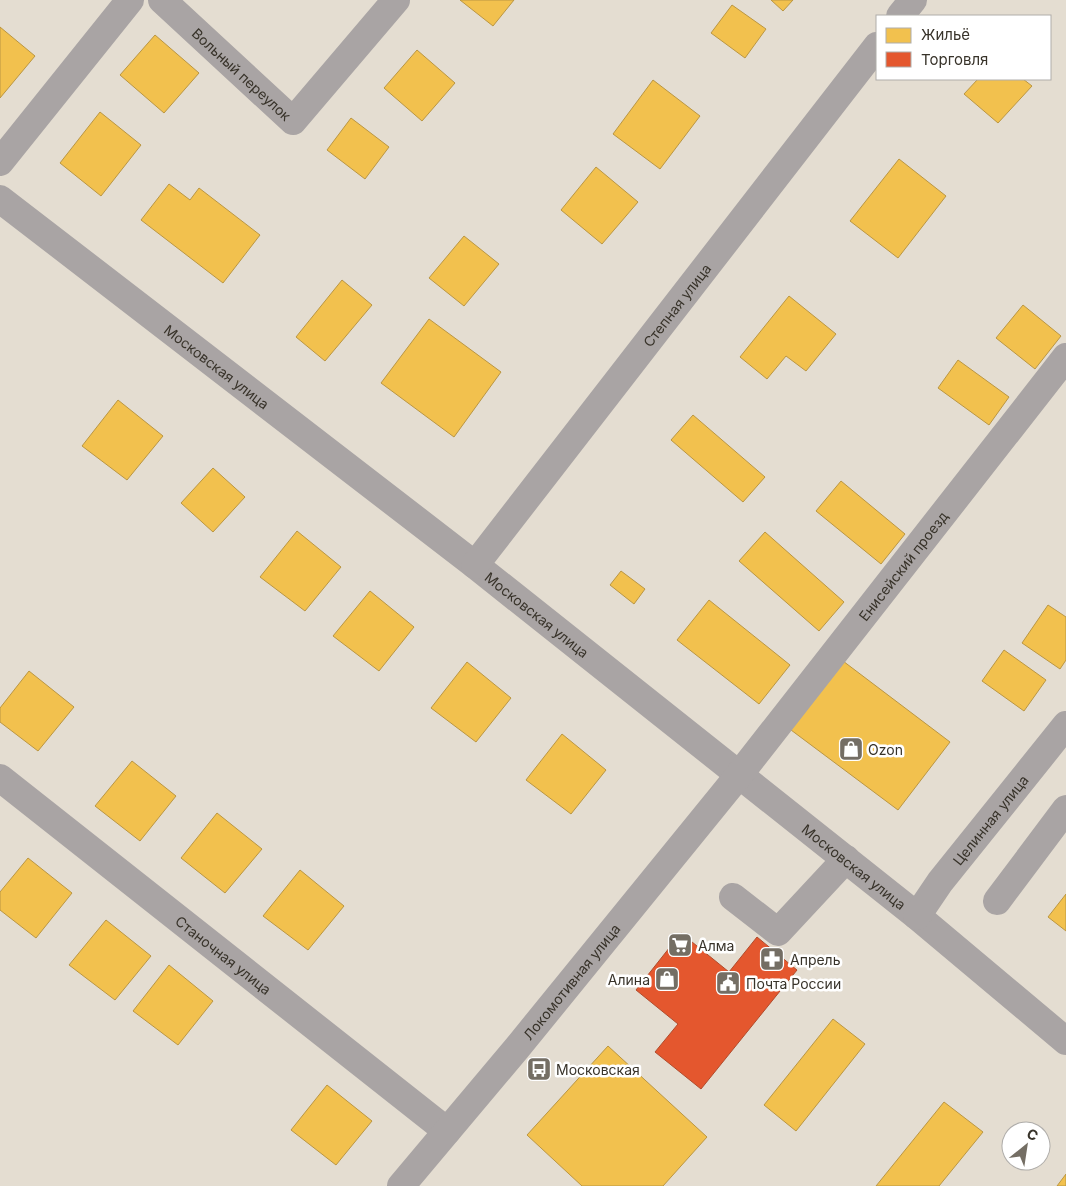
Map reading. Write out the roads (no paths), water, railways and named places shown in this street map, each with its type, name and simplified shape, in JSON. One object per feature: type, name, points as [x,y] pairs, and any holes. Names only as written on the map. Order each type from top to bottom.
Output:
[{"type":"street","points":[[0,162],[130,0]]},
{"type":"street","name":"Вольный переулок","points":[[162,0],[293,120],[396,0]]},
{"type":"street","points":[[901,15],[913,0]]},
{"type":"street","name":"Степная улица","points":[[475,565],[876,47]]},
{"type":"street","name":"Московская улица","points":[[0,199],[475,565],[917,916],[1066,1040]]},
{"type":"street","name":"Енисейский проезд","points":[[739,774],[1066,357]]},
{"type":"street","name":"Целинная улица","points":[[917,916],[940,882],[1066,725]]},
{"type":"street","name":"Локомотивная улица","points":[[401,1186],[517,1048],[739,774]]},
{"type":"street","name":"Станочная улица","points":[[0,778],[447,1131]]},
{"type":"street","points":[[998,901],[1066,809]]},
{"type":"street","points":[[733,897],[778,932],[846,860]]},
{"type":"place","name":"Ozon","points":[[851,749]]},
{"type":"place","name":"Алма","points":[[680,945]]},
{"type":"place","name":"Апрель","points":[[772,959]]},
{"type":"place","name":"Алина","points":[[667,979]]},
{"type":"place","name":"Почта России","points":[[728,983]]},
{"type":"place","name":"Московская","points":[[539,1069]]}]
